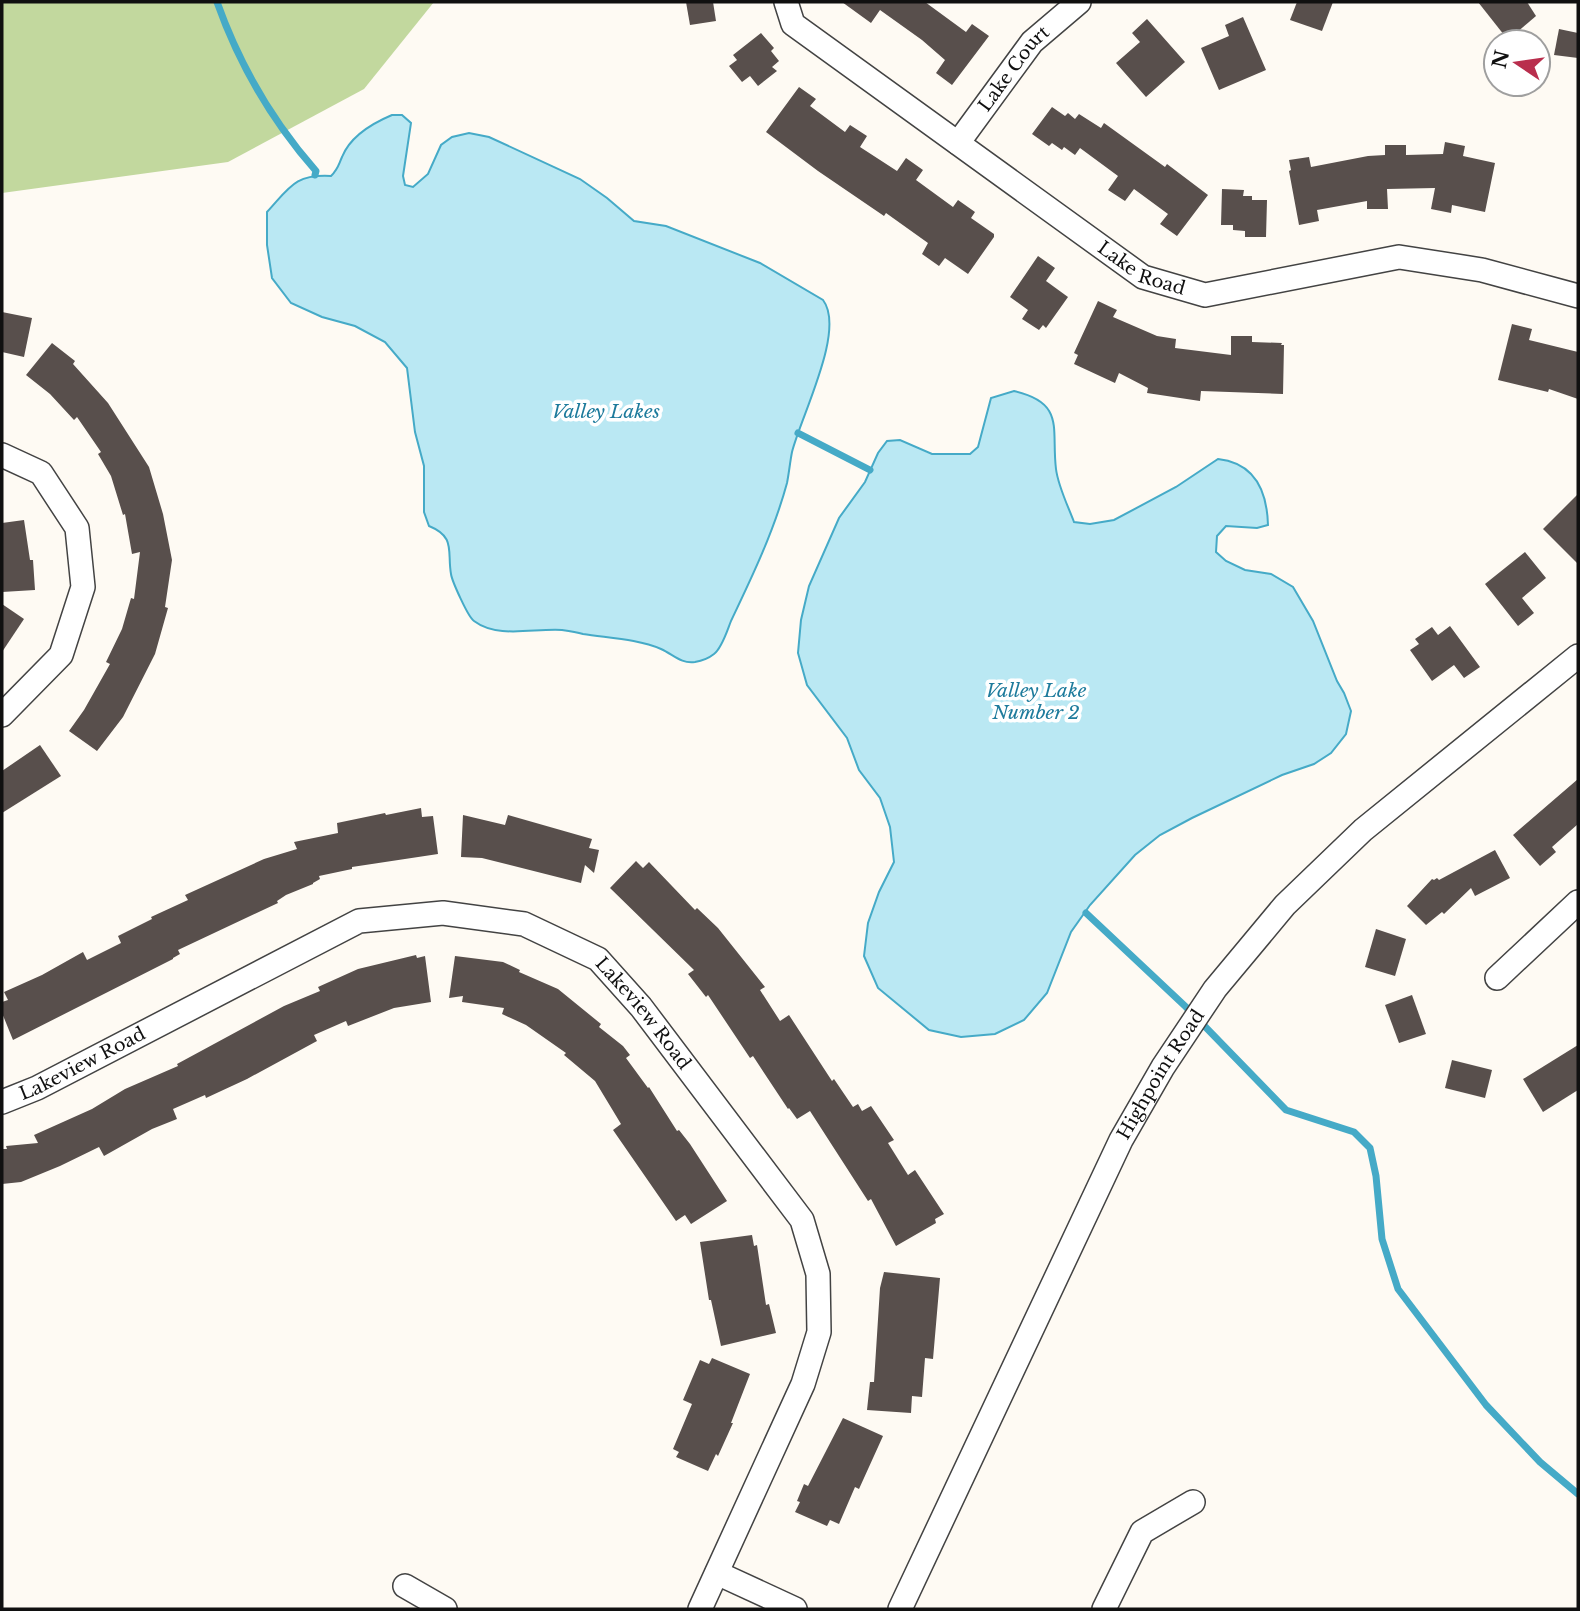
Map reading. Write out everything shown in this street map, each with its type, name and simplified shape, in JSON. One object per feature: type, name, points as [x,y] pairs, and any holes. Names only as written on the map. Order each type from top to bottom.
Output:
[{"type":"street","name":"Lake Road","points":[[786,2],[793,24],[1143,277],[1205,295],[1399,257],[1482,270],[1578,296]]},
{"type":"street","name":"Lake Court","points":[[958,143],[1032,42],[1079,2]]},
{"type":"street","points":[[2,455],[41,473],[76,528],[83,587],[61,655],[2,715]]},
{"type":"street","name":"Highpoint Road","points":[[900,1609],[1121,1140],[1163,1067],[1215,989],[1285,905],[1363,830],[1578,656]]},
{"type":"street","points":[[1497,978],[1578,902]]},
{"type":"street","name":"Lakeview Road","points":[[2,1102],[37,1088],[359,921],[443,913],[524,924],[598,959],[641,1007],[802,1220],[818,1274],[819,1332],[803,1384],[700,1609]]},
{"type":"street","points":[[1104,1609],[1142,1532],[1193,1502]]},
{"type":"street","points":[[717,1573],[795,1609]]},
{"type":"street","points":[[405,1586],[445,1609]]},
{"type":"green space","points":[[2,2],[434,2],[364,89],[228,162],[2,193]]},
{"type":"water","name":"Valley Lakes","points":[[392,115],[402,115],[411,123],[403,176],[405,185],[413,187],[428,174],[441,145],[452,137],[469,133],[489,137],[580,179],[634,221],[666,226],[760,263],[823,300],[829,314],[826,352],[792,452],[782,501],[724,639],[710,657],[697,662],[686,662],[643,643],[562,630],[494,630],[474,621],[468,613],[452,578],[447,540],[438,530],[429,526],[424,512],[424,466],[415,432],[407,368],[385,342],[355,326],[322,317],[291,303],[272,278],[267,245],[267,212],[288,189],[301,180],[331,176],[356,137]]},
{"type":"water","name":"Valley Lake Number 2","points":[[1014,391],[1031,396],[1049,410],[1053,420],[1057,476],[1074,522],[1090,524],[1114,520],[1176,487],[1218,459],[1241,466],[1249,472],[1256,480],[1265,500],[1268,525],[1257,528],[1226,526],[1217,536],[1216,552],[1226,561],[1245,570],[1271,574],[1293,587],[1313,621],[1351,711],[1346,734],[1331,753],[1314,764],[1282,775],[1192,818],[1160,835],[1135,855],[1090,905],[1071,932],[1047,993],[1024,1020],[995,1034],[961,1037],[929,1030],[878,988],[864,956],[868,923],[894,862],[890,827],[880,798],[859,770],[847,738],[807,685],[798,653],[801,620],[809,586],[839,518],[865,482],[878,453],[887,441],[900,440],[932,454],[970,454],[978,447],[991,398]]},
{"type":"building","points":[[686,2],[713,2],[716,21],[690,25]]},
{"type":"building","points":[[842,2],[925,2],[966,32],[972,24],[989,36],[952,85],[936,73],[945,60],[922,40],[880,10],[871,23]]},
{"type":"building","points":[[1297,2],[1333,2],[1322,31],[1290,20]]},
{"type":"building","points":[[1478,2],[1527,2],[1536,16],[1522,28],[1499,28]]},
{"type":"building","points":[[1243,17],[1266,70],[1219,90],[1201,48],[1229,36],[1225,25]]},
{"type":"building","points":[[1147,19],[1185,62],[1146,97],[1116,63],[1140,42],[1132,33]]},
{"type":"building","points":[[1559,29],[1578,33],[1578,58],[1554,55]]},
{"type":"building","points":[[761,33],[774,48],[771,51],[779,61],[772,67],[777,71],[758,86],[750,76],[742,82],[729,66],[737,60],[733,55]]},
{"type":"building","points":[[799,87],[816,99],[810,106],[845,132],[850,125],[867,136],[860,147],[897,171],[906,158],[923,170],[916,180],[953,207],[958,200],[975,212],[971,218],[994,234],[994,237],[968,274],[945,258],[939,266],[922,254],[928,243],[818,171],[766,132]]},
{"type":"building","points":[[1052,107],[1075,119],[1079,114],[1101,128],[1104,123],[1165,167],[1167,164],[1208,195],[1177,236],[1160,224],[1168,214],[1134,189],[1125,201],[1108,190],[1118,176],[1080,148],[1075,155],[1064,147],[1062,150],[1052,143],[1049,146],[1032,134]]},
{"type":"building","points":[[1445,142],[1465,146],[1463,156],[1495,163],[1485,212],[1452,205],[1451,213],[1431,209],[1435,188],[1387,189],[1388,209],[1367,209],[1367,201],[1317,210],[1319,221],[1299,225],[1289,160],[1309,157],[1311,167],[1385,155],[1385,145],[1406,145],[1406,155],[1443,154]]},
{"type":"building","points":[[1222,189],[1244,190],[1243,196],[1252,196],[1252,200],[1267,200],[1266,237],[1245,237],[1245,231],[1233,230],[1233,225],[1221,225]]},
{"type":"building","points":[[1038,256],[1055,268],[1046,281],[1068,297],[1046,328],[1043,325],[1039,330],[1022,319],[1028,310],[1010,297]]},
{"type":"building","points":[[1098,301],[1117,310],[1113,317],[1157,336],[1176,339],[1175,348],[1231,355],[1231,336],[1252,336],[1252,342],[1282,343],[1283,394],[1201,391],[1200,401],[1147,393],[1148,388],[1119,373],[1115,383],[1074,364],[1078,355],[1074,353]]},
{"type":"building","points":[[2,312],[32,318],[24,357],[2,352]]},
{"type":"building","points":[[1512,324],[1532,329],[1529,340],[1578,352],[1578,399],[1549,389],[1548,392],[1498,380]]},
{"type":"building","points":[[52,343],[75,361],[73,364],[108,403],[149,467],[163,514],[172,560],[165,607],[168,608],[155,654],[123,717],[97,751],[69,731],[110,664],[106,662],[122,629],[131,598],[134,599],[140,552],[132,554],[125,514],[123,515],[111,476],[98,454],[101,452],[77,417],[74,420],[50,394],[26,375]]},
{"type":"building","points":[[1578,494],[1578,564],[1543,529]]},
{"type":"building","points":[[24,520],[30,560],[33,560],[35,590],[2,592],[2,523]]},
{"type":"building","points":[[1525,552],[1546,578],[1522,598],[1534,613],[1518,626],[1485,584]]},
{"type":"building","points":[[2,604],[24,619],[2,652]]},
{"type":"building","points":[[1450,626],[1480,667],[1464,678],[1454,665],[1432,681],[1410,650],[1419,644],[1415,639],[1432,627],[1438,635]]},
{"type":"building","points":[[40,745],[61,776],[2,813],[2,771]]},
{"type":"building","points":[[1578,779],[1578,824],[1552,847],[1556,852],[1540,866],[1513,835]]},
{"type":"building","points":[[421,808],[422,817],[433,816],[438,854],[352,867],[319,876],[320,879],[313,884],[286,895],[277,901],[278,903],[178,950],[180,954],[173,959],[13,1040],[2,1013],[2,1002],[8,1000],[4,992],[83,952],[87,960],[121,943],[118,936],[188,900],[185,895],[264,859],[297,849],[294,842],[338,833],[337,823]]},
{"type":"building","points":[[463,815],[505,825],[508,815],[592,839],[589,848],[599,850],[594,873],[585,865],[581,883],[482,858],[461,857]]},
{"type":"building","points":[[1495,850],[1510,878],[1475,896],[1471,888],[1444,914],[1442,912],[1426,925],[1407,906],[1432,879],[1439,880]]},
{"type":"building","points":[[636,861],[643,868],[649,862],[695,910],[697,908],[718,928],[765,987],[760,990],[780,1021],[789,1015],[832,1081],[834,1079],[853,1107],[858,1104],[862,1111],[871,1106],[894,1140],[888,1143],[908,1175],[915,1170],[944,1214],[935,1219],[936,1223],[896,1246],[871,1199],[868,1201],[810,1111],[797,1119],[788,1109],[708,995],[706,997],[688,974],[694,970],[610,888]]},
{"type":"building","points":[[1376,929],[1406,939],[1395,976],[1365,967]]},
{"type":"building","points":[[416,955],[417,958],[425,956],[431,1002],[394,1008],[348,1026],[346,1021],[314,1035],[317,1041],[247,1079],[206,1098],[205,1095],[173,1109],[177,1119],[152,1129],[104,1156],[99,1147],[21,1182],[2,1184],[2,1149],[7,1149],[6,1146],[38,1143],[34,1135],[92,1109],[125,1089],[178,1066],[177,1064],[284,1006],[320,991],[318,987],[358,969]]},
{"type":"building","points":[[455,956],[503,962],[558,989],[601,1024],[599,1027],[630,1055],[626,1058],[649,1087],[677,1131],[679,1130],[690,1144],[727,1201],[691,1224],[685,1215],[676,1221],[613,1130],[621,1124],[595,1081],[564,1055],[566,1053],[526,1025],[502,1014],[504,1008],[462,1002],[463,996],[449,998]]},
{"type":"building","points":[[1412,995],[1426,1034],[1399,1043],[1385,1005]]},
{"type":"building","points":[[1578,1045],[1578,1090],[1543,1112],[1523,1079]]},
{"type":"building","points":[[1452,1060],[1492,1070],[1485,1098],[1445,1088]]},
{"type":"building","points":[[752,1235],[754,1246],[757,1245],[766,1305],[769,1304],[776,1333],[721,1346],[709,1300],[700,1242]]},
{"type":"building","points":[[884,1272],[940,1278],[933,1359],[925,1358],[922,1397],[912,1396],[911,1413],[867,1410],[870,1382],[874,1382],[880,1288]]},
{"type":"building","points":[[712,1358],[750,1374],[733,1423],[708,1471],[676,1457],[679,1452],[673,1449],[692,1404],[683,1400],[700,1360],[709,1364]]},
{"type":"building","points":[[843,1418],[883,1436],[859,1489],[855,1487],[839,1524],[830,1520],[827,1526],[795,1512],[804,1484],[808,1486]]},
{"type":"waterway","points":[[217,2],[246,70],[271,112],[316,171],[315,175]]},
{"type":"waterway","points":[[798,433],[870,470]]},
{"type":"waterway","points":[[1086,913],[1186,1007],[1286,1110],[1354,1132],[1370,1148],[1376,1176],[1382,1239],[1398,1289],[1486,1405],[1540,1462],[1578,1494]]}]
